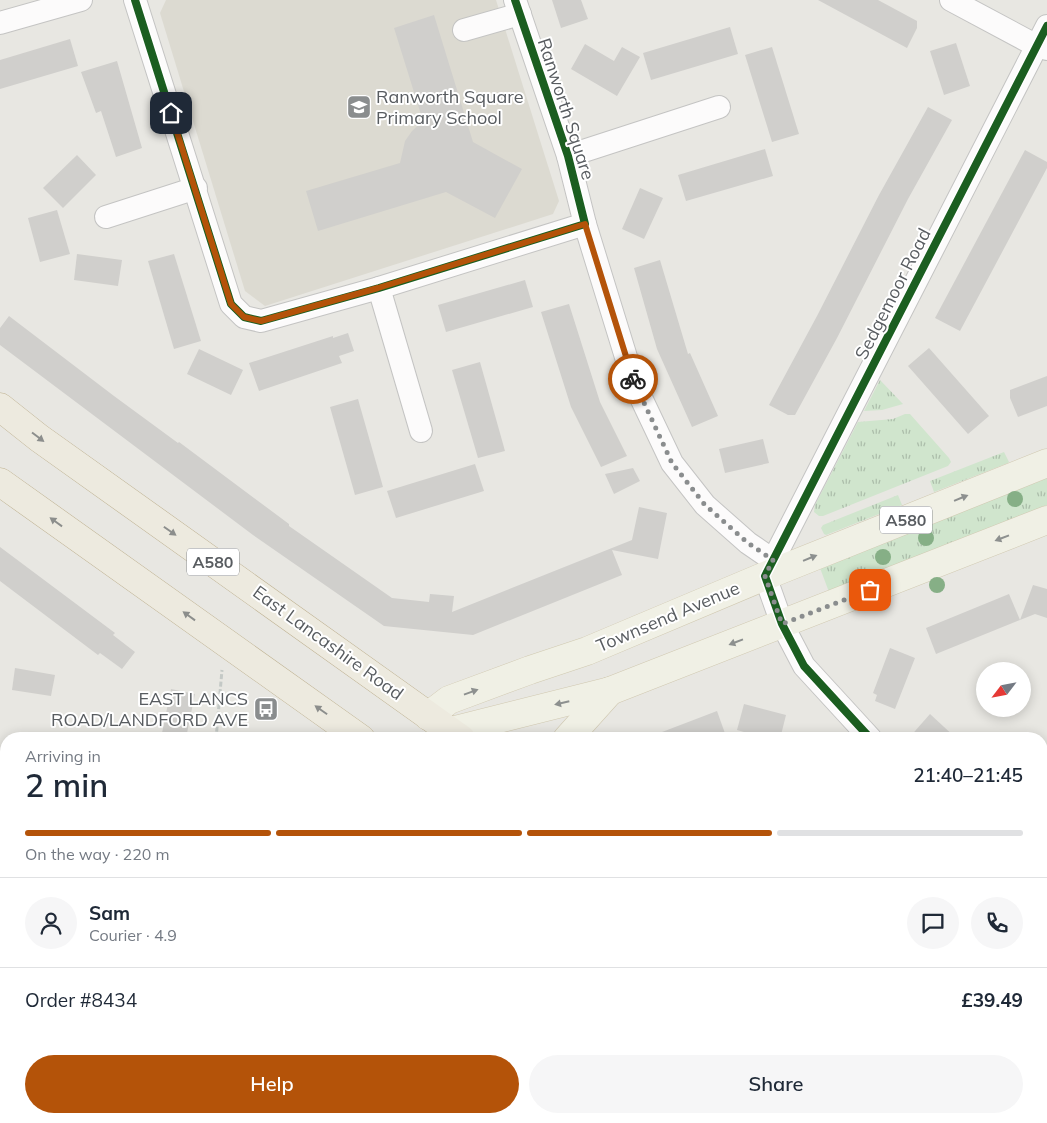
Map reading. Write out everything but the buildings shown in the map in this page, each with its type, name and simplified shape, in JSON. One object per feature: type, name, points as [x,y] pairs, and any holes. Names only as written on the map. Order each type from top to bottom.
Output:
[{"type":"highway","name":"East Lancashire Road","points":[[0,407],[425,731]]},
{"type":"highway","points":[[0,482],[351,732]]},
{"type":"main road","name":"Townsend Avenue","points":[[425,731],[449,700],[530,670],[587,652],[769,568],[1047,463]]},
{"type":"main road","points":[[466,732],[610,691],[1047,520]]},
{"type":"main road","points":[[573,732],[610,691]]},
{"type":"street","points":[[0,23],[81,0]]},
{"type":"street","points":[[135,0],[196,188],[231,304],[244,317],[261,321],[378,288],[585,224]]},
{"type":"street","points":[[951,0],[1042,47]]},
{"type":"street","points":[[464,30],[518,7]]},
{"type":"street","name":"Ranworth Square","points":[[518,7],[568,156],[585,224],[634,383],[672,463],[705,505],[748,543],[769,568]]},
{"type":"street","name":"Sedgemoor Road","points":[[769,568],[1042,47],[1047,26]]},
{"type":"street","points":[[568,156],[719,107]]},
{"type":"street","points":[[106,217],[196,188]]},
{"type":"street","points":[[378,288],[421,431]]},
{"type":"street","points":[[769,568],[782,624],[804,666],[865,732]]},
{"type":"path","points":[[217,732],[225,642]]},
{"type":"shaded area","name":"Ranworth Square Primary School","points":[[166,0],[496,0],[559,201],[553,214],[265,306],[245,291],[160,13]]},
{"type":"green space","points":[[880,380],[903,404],[882,410],[864,411]]},
{"type":"green space","points":[[910,414],[949,458],[951,462],[948,466],[823,516],[819,516],[814,512],[815,505],[858,422],[893,419]]},
{"type":"green space","points":[[1004,452],[1008,463],[934,492],[930,481]]},
{"type":"green space","points":[[1047,478],[1047,505],[829,592],[820,568]]},
{"type":"green space","points":[[898,495],[902,505],[826,535],[821,528],[823,525]]},
{"type":"cycle path","points":[[135,0],[231,304],[244,317],[261,321],[379,288],[585,224],[568,156],[515,0]]},
{"type":"cycle path","points":[[865,732],[804,666],[782,624],[765,576],[1047,26]]},
{"type":"way so far","points":[[633,379],[672,463],[705,505],[748,543],[773,560],[765,576],[782,624],[870,590]]},
{"type":"place","name":"Ranworth Square Primary School","points":[[359,107]]},
{"type":"place","name":"EAST LANCS ROAD/LANDFORD AVE","points":[[266,709]]},
{"type":"route","points":[[171,113],[231,304],[244,317],[261,321],[378,288],[585,224],[633,379]]}]
